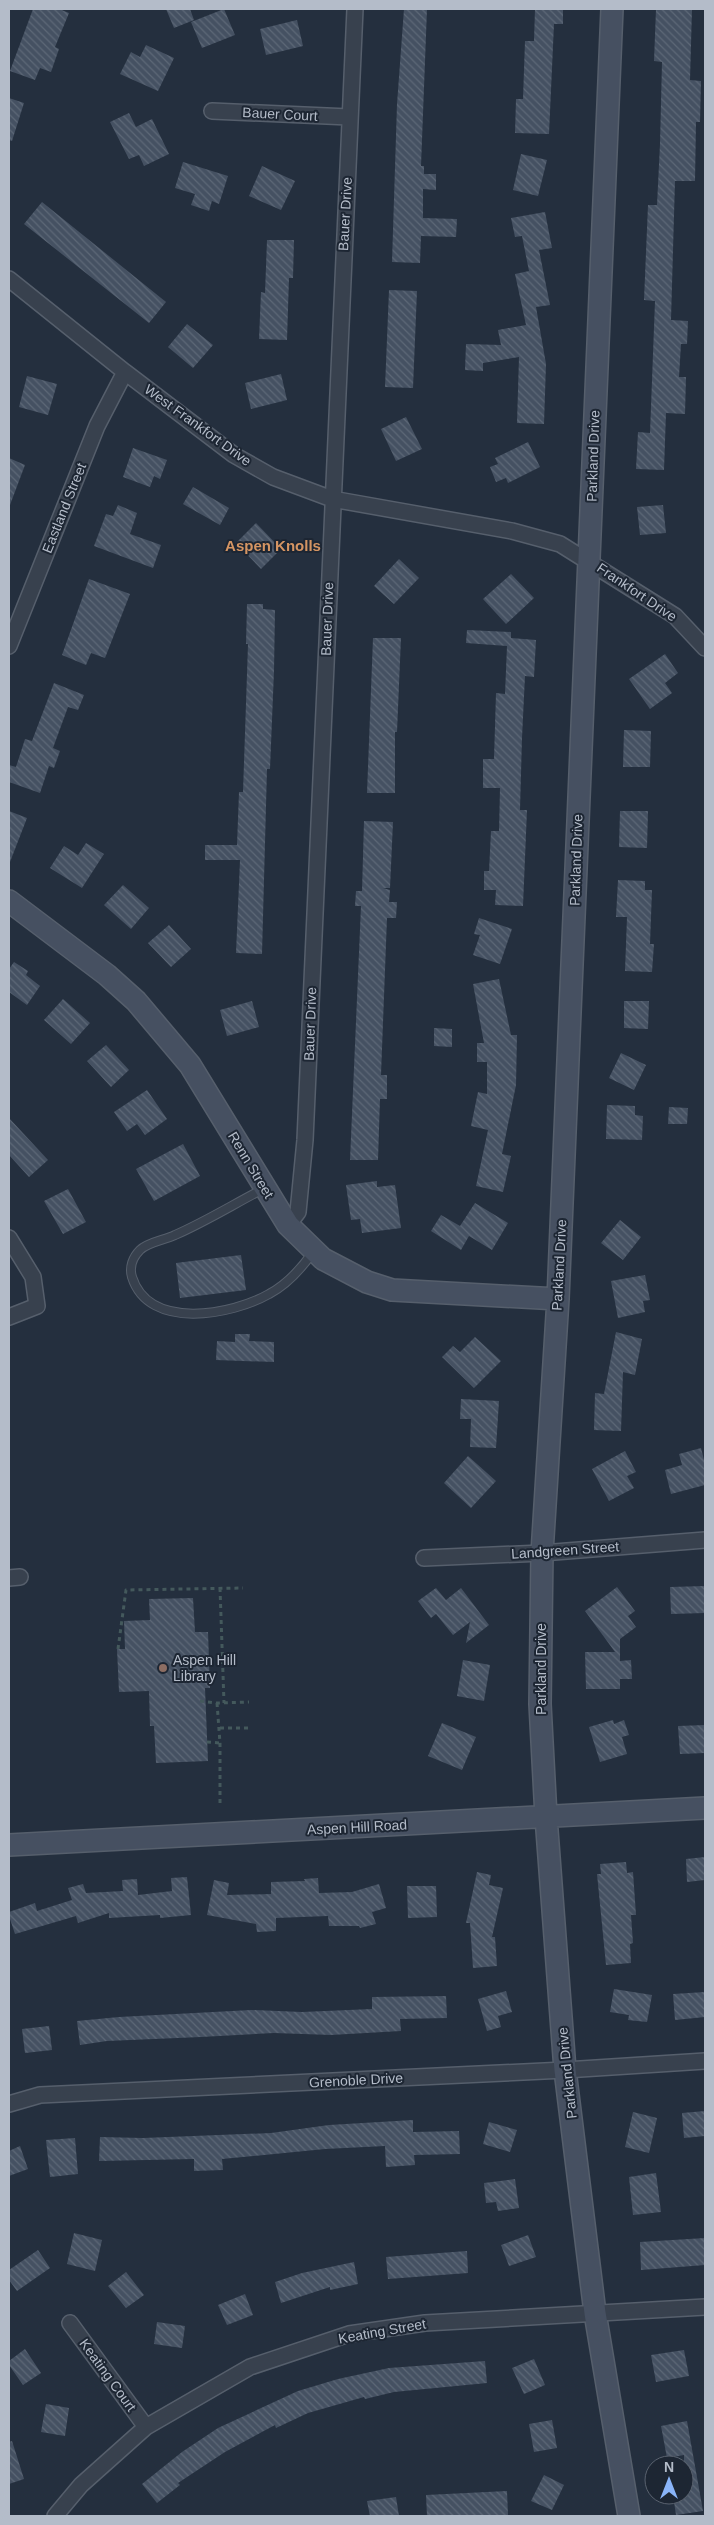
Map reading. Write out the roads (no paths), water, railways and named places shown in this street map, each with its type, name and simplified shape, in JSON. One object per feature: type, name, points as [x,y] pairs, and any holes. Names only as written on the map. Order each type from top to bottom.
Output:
[{"type":"street","name":"Bauer Drive","points":[[288,1225],[298,1212],[305,1140],[354,9]]},
{"type":"street","name":"Parkland Drive","points":[[612,9],[558,1299],[542,1553],[540,1704],[546,1817],[565,2070],[595,2313],[629,2516]]},
{"type":"street","name":"Bauer Court","points":[[212,110],[349,117]]},
{"type":"street","name":"West Frankfort Drive","points":[[9,279],[125,372],[234,455],[273,477],[332,499],[512,531],[560,544],[588,559]]},
{"type":"street","name":"Eastland Street","points":[[9,646],[97,426],[125,372]]},
{"type":"street","name":"Frankfort Drive","points":[[588,559],[675,616],[705,648]]},
{"type":"street","name":"Renn Street","points":[[9,901],[107,975],[136,1000],[190,1065],[288,1225],[323,1259],[367,1282],[392,1290],[558,1299]]},
{"type":"street","points":[[9,1238],[33,1277],[37,1306],[9,1317]]},
{"type":"street","name":"Landgreen Street","points":[[424,1558],[542,1553],[705,1540]]},
{"type":"street","name":"Aspen Hill Road","points":[[9,1845],[705,1808]]},
{"type":"street","name":"Grenoble Drive","points":[[9,2104],[40,2095],[565,2070],[705,2061]]},
{"type":"street","name":"Keating Street","points":[[56,2516],[81,2485],[146,2427],[250,2367],[349,2334],[425,2323],[705,2307]]},
{"type":"street","name":"Keating Court","points":[[70,2323],[146,2427]]},
{"type":"lane","points":[[265,1188],[176,1235],[141,1248],[132,1260],[131,1273],[136,1290],[153,1304],[183,1313],[205,1314],[230,1310],[269,1294],[300,1271],[314,1250]]},
{"type":"place","name":"Aspen Hill Library","points":[[163,1668]]},
{"type":"district","name":"Aspen Knolls","points":[[273,545]]}]
